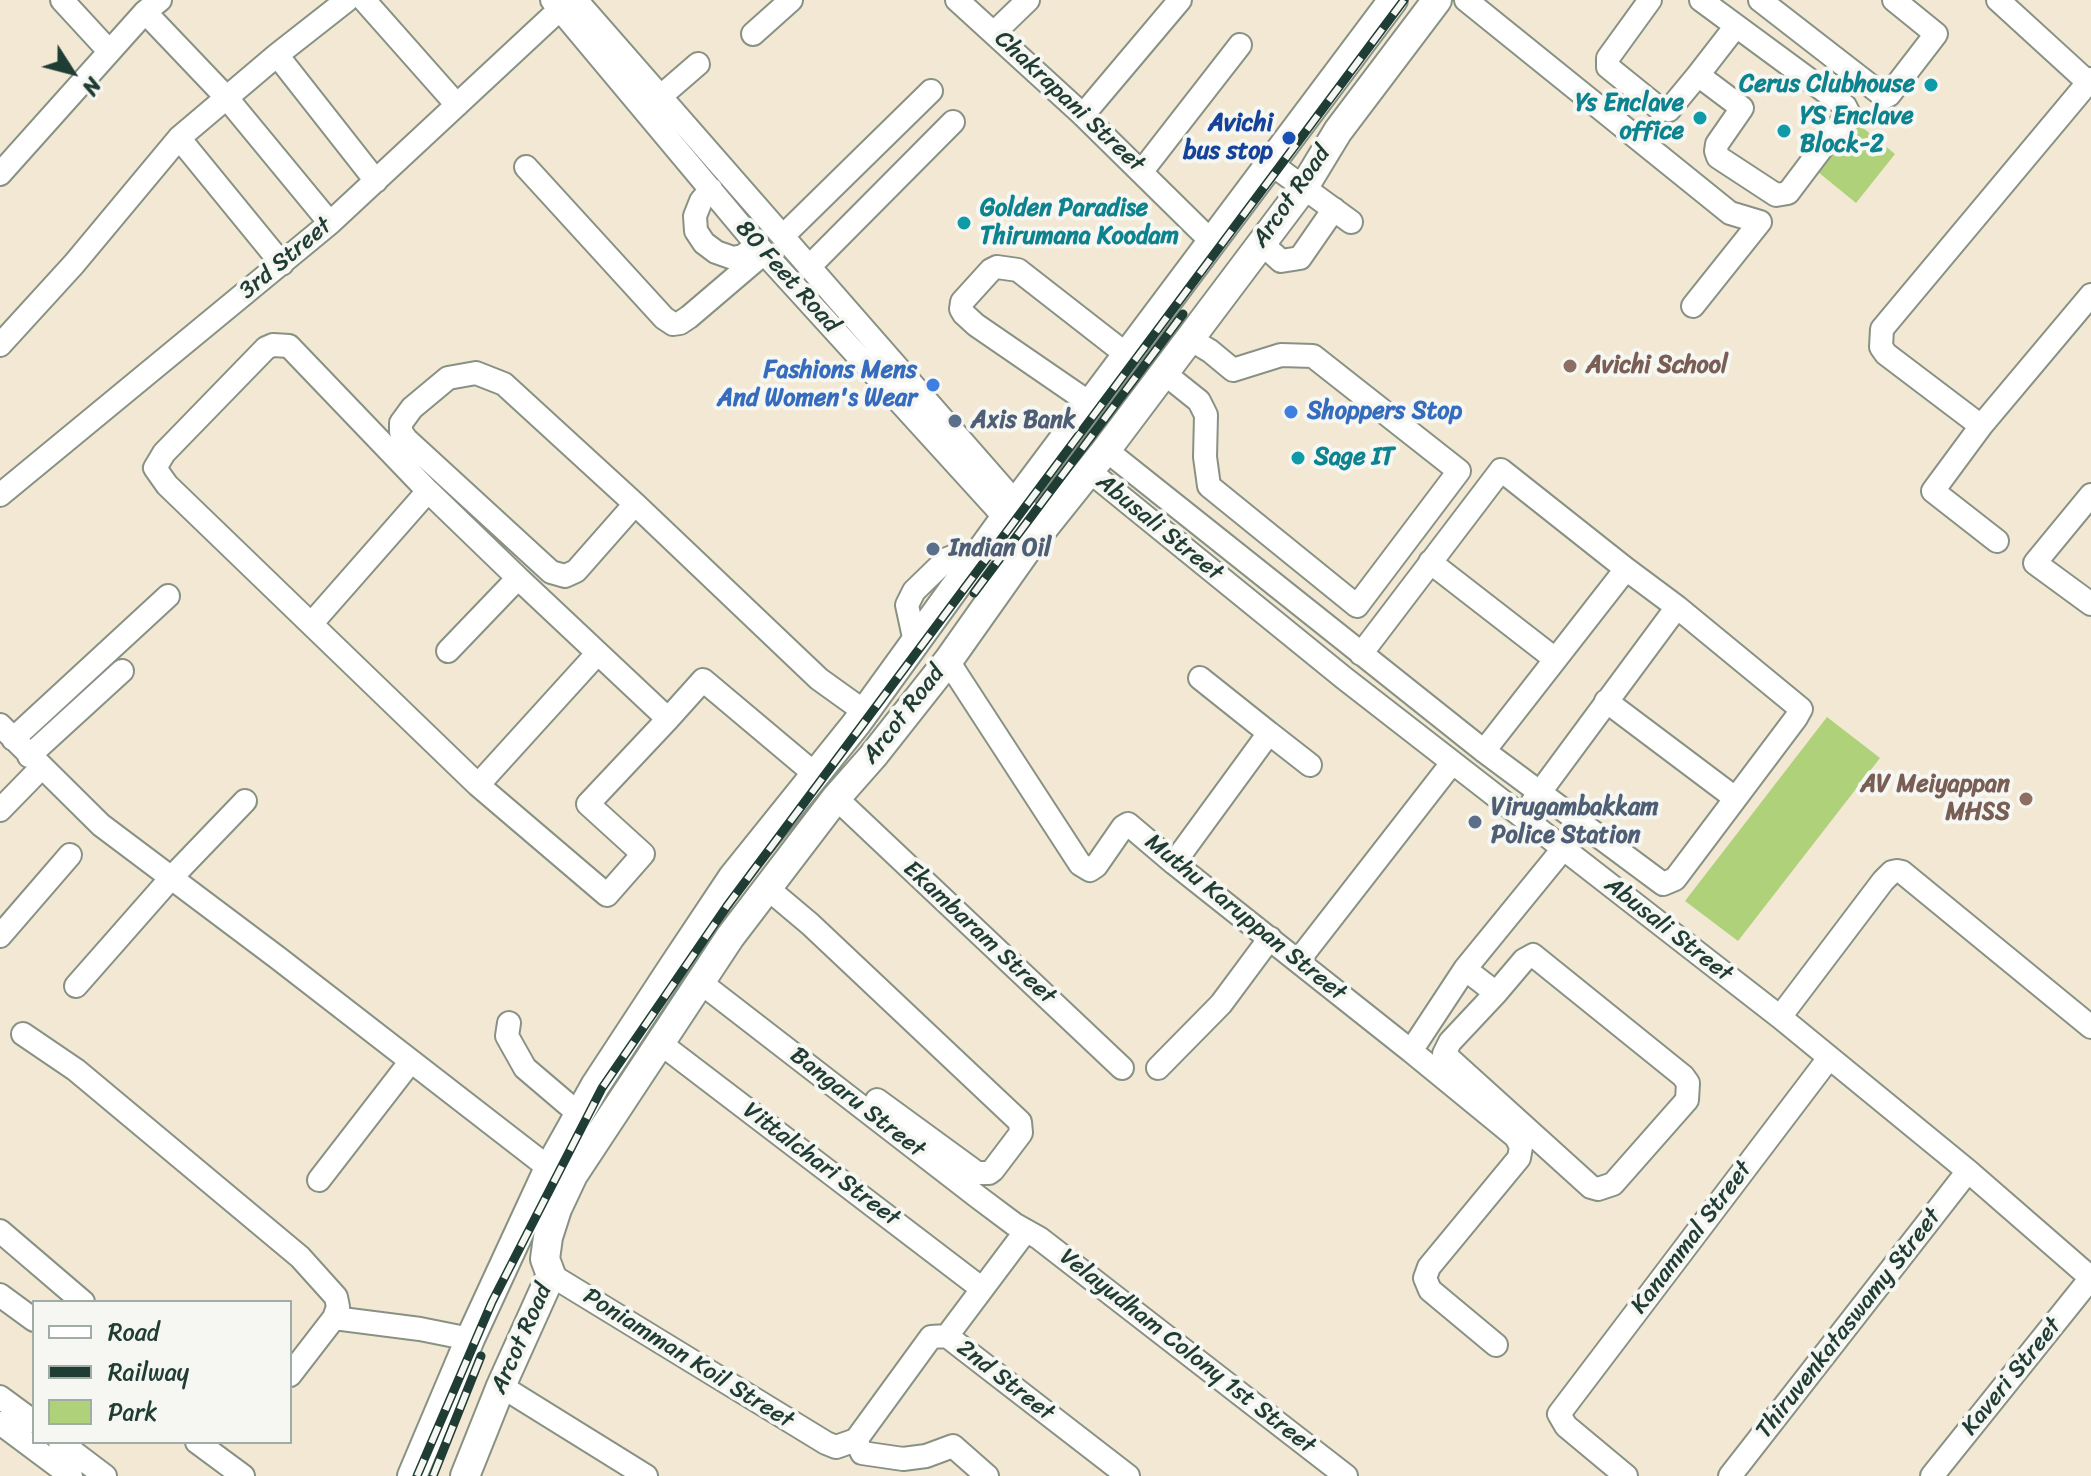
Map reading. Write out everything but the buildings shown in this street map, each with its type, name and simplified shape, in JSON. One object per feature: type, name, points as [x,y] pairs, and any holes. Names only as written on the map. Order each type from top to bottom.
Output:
[{"type":"main road","name":"Arcot Road","points":[[412,1476],[470,1339],[549,1168],[579,1114],[733,877],[865,712],[1011,511],[1083,398],[1211,241],[1393,0]]},
{"type":"main road","name":"Arcot Road","points":[[465,1476],[551,1275],[545,1259],[557,1209],[573,1175],[704,976],[766,887],[948,661],[1038,535],[1190,339],[1304,187],[1338,131],[1437,0]]},
{"type":"street","points":[[62,0],[109,51]]},
{"type":"street","points":[[0,345],[74,264],[179,138],[347,0]]},
{"type":"street","points":[[364,0],[457,105]]},
{"type":"street","points":[[753,34],[791,0]]},
{"type":"street","name":"Chakrapani Street","points":[[957,0],[1083,115],[1211,241]]},
{"type":"street","points":[[995,32],[1028,0]]},
{"type":"street","points":[[1083,115],[1180,0]]},
{"type":"street","points":[[1466,0],[1730,213],[1760,222],[1693,306]]},
{"type":"street","points":[[1650,0],[1608,58],[1608,67],[1660,109],[1669,110],[1736,26]]},
{"type":"street","points":[[1698,75],[1742,108],[1717,144],[1718,157],[1776,195],[1788,193],[1848,112],[1845,106],[1701,0]]},
{"type":"street","points":[[1760,0],[1885,97],[1936,34],[1894,0]]},
{"type":"street","points":[[1981,426],[1881,347],[1882,329],[2090,82],[1998,0]]},
{"type":"street","name":"3rd Street","points":[[0,495],[330,223],[563,3]]},
{"type":"street","name":"80 Feet Road","points":[[563,3],[661,96],[783,236],[1011,511]]},
{"type":"street","name":"80 Feet Road","points":[[563,3],[760,249],[1011,511],[1038,535]]},
{"type":"street","points":[[0,174],[153,6],[330,223]]},
{"type":"street","points":[[1142,171],[1240,45]]},
{"type":"street","points":[[277,55],[376,181]]},
{"type":"street","points":[[661,96],[698,64]]},
{"type":"street","points":[[783,236],[931,91]]},
{"type":"street","points":[[809,267],[953,122]]},
{"type":"street","points":[[179,138],[282,264]]},
{"type":"street","points":[[1260,242],[1281,261],[1300,258],[1343,216],[1270,163]]},
{"type":"street","points":[[526,167],[664,318],[673,324],[689,317],[760,249]]},
{"type":"street","points":[[711,189],[701,201],[695,216],[696,231],[704,243],[716,252],[733,258],[760,249]]},
{"type":"street","points":[[1083,398],[976,325],[964,314],[962,302],[991,270],[997,267],[1018,270],[1120,350]]},
{"type":"street","points":[[1997,541],[1933,491],[1981,426],[2091,295]]},
{"type":"street","points":[[1164,373],[1199,401],[1206,415],[1205,457],[1209,486],[1357,606],[1459,471],[1313,356],[1281,355],[1233,370],[1190,339]]},
{"type":"street","points":[[668,719],[596,655],[428,491],[289,346],[281,344],[266,348],[164,453],[155,468],[167,485],[478,785],[607,895],[643,854],[588,804],[668,719],[703,680],[816,775]]},
{"type":"street","points":[[635,504],[576,571],[565,576],[551,572],[406,439],[401,432],[401,423],[412,408],[448,378],[476,373],[504,384],[635,504],[819,679],[865,712]]},
{"type":"street","points":[[1097,460],[1361,654],[1659,883],[1667,884],[1675,879],[1801,709],[1677,607],[1501,470],[1361,654]]},
{"type":"street","name":"Abusali Street","points":[[1097,460],[1452,763],[1780,1017],[2090,1274]]},
{"type":"street","points":[[312,623],[428,491]]},
{"type":"street","points":[[2091,495],[2035,563],[2091,604]]},
{"type":"street","points":[[1430,562],[1555,659]]},
{"type":"street","points":[[1484,751],[1626,569]]},
{"type":"street","points":[[448,651],[518,578]]},
{"type":"street","points":[[168,596],[7,732],[101,825],[549,1168]]},
{"type":"street","points":[[1522,817],[1677,607]]},
{"type":"street","points":[[478,785],[596,655]]},
{"type":"street","name":"Muthu Karuppan Street","points":[[948,661],[1080,864],[1090,870],[1096,866],[1128,824],[1516,1137],[1521,1147],[1519,1158],[1429,1267],[1425,1278],[1430,1290],[1496,1345]]},
{"type":"street","points":[[0,810],[35,762],[122,671]]},
{"type":"street","points":[[1200,678],[1310,765]]},
{"type":"street","points":[[1606,701],[1735,798]]},
{"type":"street","points":[[1174,863],[1269,733]]},
{"type":"street","points":[[1298,961],[1452,763]]},
{"type":"street","name":"Ekambaram Street","points":[[836,798],[1122,1068]]},
{"type":"street","points":[[76,986],[171,878],[245,801]]},
{"type":"street","points":[[1411,1051],[1465,969],[1563,849]]},
{"type":"street","points":[[0,936],[70,855]]},
{"type":"street","points":[[1780,1017],[1883,881],[1897,871],[2091,1027]]},
{"type":"street","points":[[704,976],[722,985],[970,1169],[989,1173],[1020,1138],[1020,1122],[810,924],[766,887]]},
{"type":"street","points":[[1158,1068],[1221,1004],[1270,938]]},
{"type":"street","points":[[1533,955],[1672,1066],[1688,1083],[1687,1100],[1613,1184],[1598,1189],[1591,1187],[1444,1054],[1450,1042],[1496,993],[1524,960],[1533,955]]},
{"type":"street","points":[[1465,969],[1496,993]]},
{"type":"street","name":"Bangaru Street","points":[[704,976],[1020,1228]]},
{"type":"street","points":[[509,1023],[507,1036],[525,1068],[579,1114]]},
{"type":"street","points":[[23,1034],[76,1070],[300,1257],[336,1297],[338,1307],[334,1318],[292,1372]]},
{"type":"street","name":"Vittalchari Street","points":[[660,1043],[981,1288]]},
{"type":"street","name":"Kanammal Street","points":[[1626,1476],[1560,1419],[1559,1414],[1829,1058]]},
{"type":"street","points":[[319,1180],[411,1061]]},
{"type":"street","name":"Thiruvenkataswamy Street","points":[[1730,1476],[1968,1171]]},
{"type":"street","name":"2nd Street","points":[[1020,1228],[947,1336],[1128,1476]]},
{"type":"street","name":"Velayudham Colony 1st Street","points":[[1020,1228],[1039,1238],[1346,1476]]},
{"type":"street","points":[[0,1231],[81,1300]]},
{"type":"street","name":"Kaveri Street","points":[[1932,1476],[2090,1274]]},
{"type":"street","name":"Poniamman Koil Street","points":[[551,1275],[826,1443],[836,1447],[856,1440]]},
{"type":"street","points":[[0,1295],[32,1319]]},
{"type":"street","points":[[334,1318],[470,1339]]},
{"type":"street","points":[[947,1336],[931,1337],[856,1440],[862,1453],[903,1459],[926,1456],[953,1446],[987,1476]]},
{"type":"street","points":[[501,1386],[646,1476]]},
{"type":"street","points":[[0,1397],[32,1421]]},
{"type":"street","points":[[0,1423],[71,1476]]},
{"type":"street","points":[[63,1444],[105,1476]]},
{"type":"street","points":[[200,1444],[243,1476]]},
{"type":"green space","points":[[1851,118],[1895,154],[1856,203],[1812,167]]},
{"type":"green space","points":[[1827,717],[1880,758],[1738,941],[1685,901]]},
{"type":"railway","points":[[417,1476],[492,1302],[602,1088],[727,906],[1404,0]]},
{"type":"railway","points":[[974,593],[1183,314]]},
{"type":"railway","points":[[433,1476],[481,1356]]},
{"type":"place","name":"Cerus Clubhouse","points":[[1931,85]]},
{"type":"place","name":"Ys Enclave office","points":[[1700,118]]},
{"type":"place","name":"YS Enclave Block-2","points":[[1784,131]]},
{"type":"place","name":"Avichi bus stop","points":[[1289,138]]},
{"type":"place","name":"Golden Paradise Thirumana Koodam","points":[[964,223]]},
{"type":"place","name":"Avichi School","points":[[1570,366]]},
{"type":"place","name":"Fashions Mens And Women's Wear","points":[[933,385]]},
{"type":"place","name":"Shoppers Stop","points":[[1291,412]]},
{"type":"place","name":"Axis Bank","points":[[955,421]]},
{"type":"place","name":"Sage IT","points":[[1298,458]]},
{"type":"place","name":"Indian Oil","points":[[933,549]]},
{"type":"place","name":"AV Meiyappan MHSS","points":[[2026,799]]},
{"type":"place","name":"Virugambakkam Police Station","points":[[1475,822]]}]
